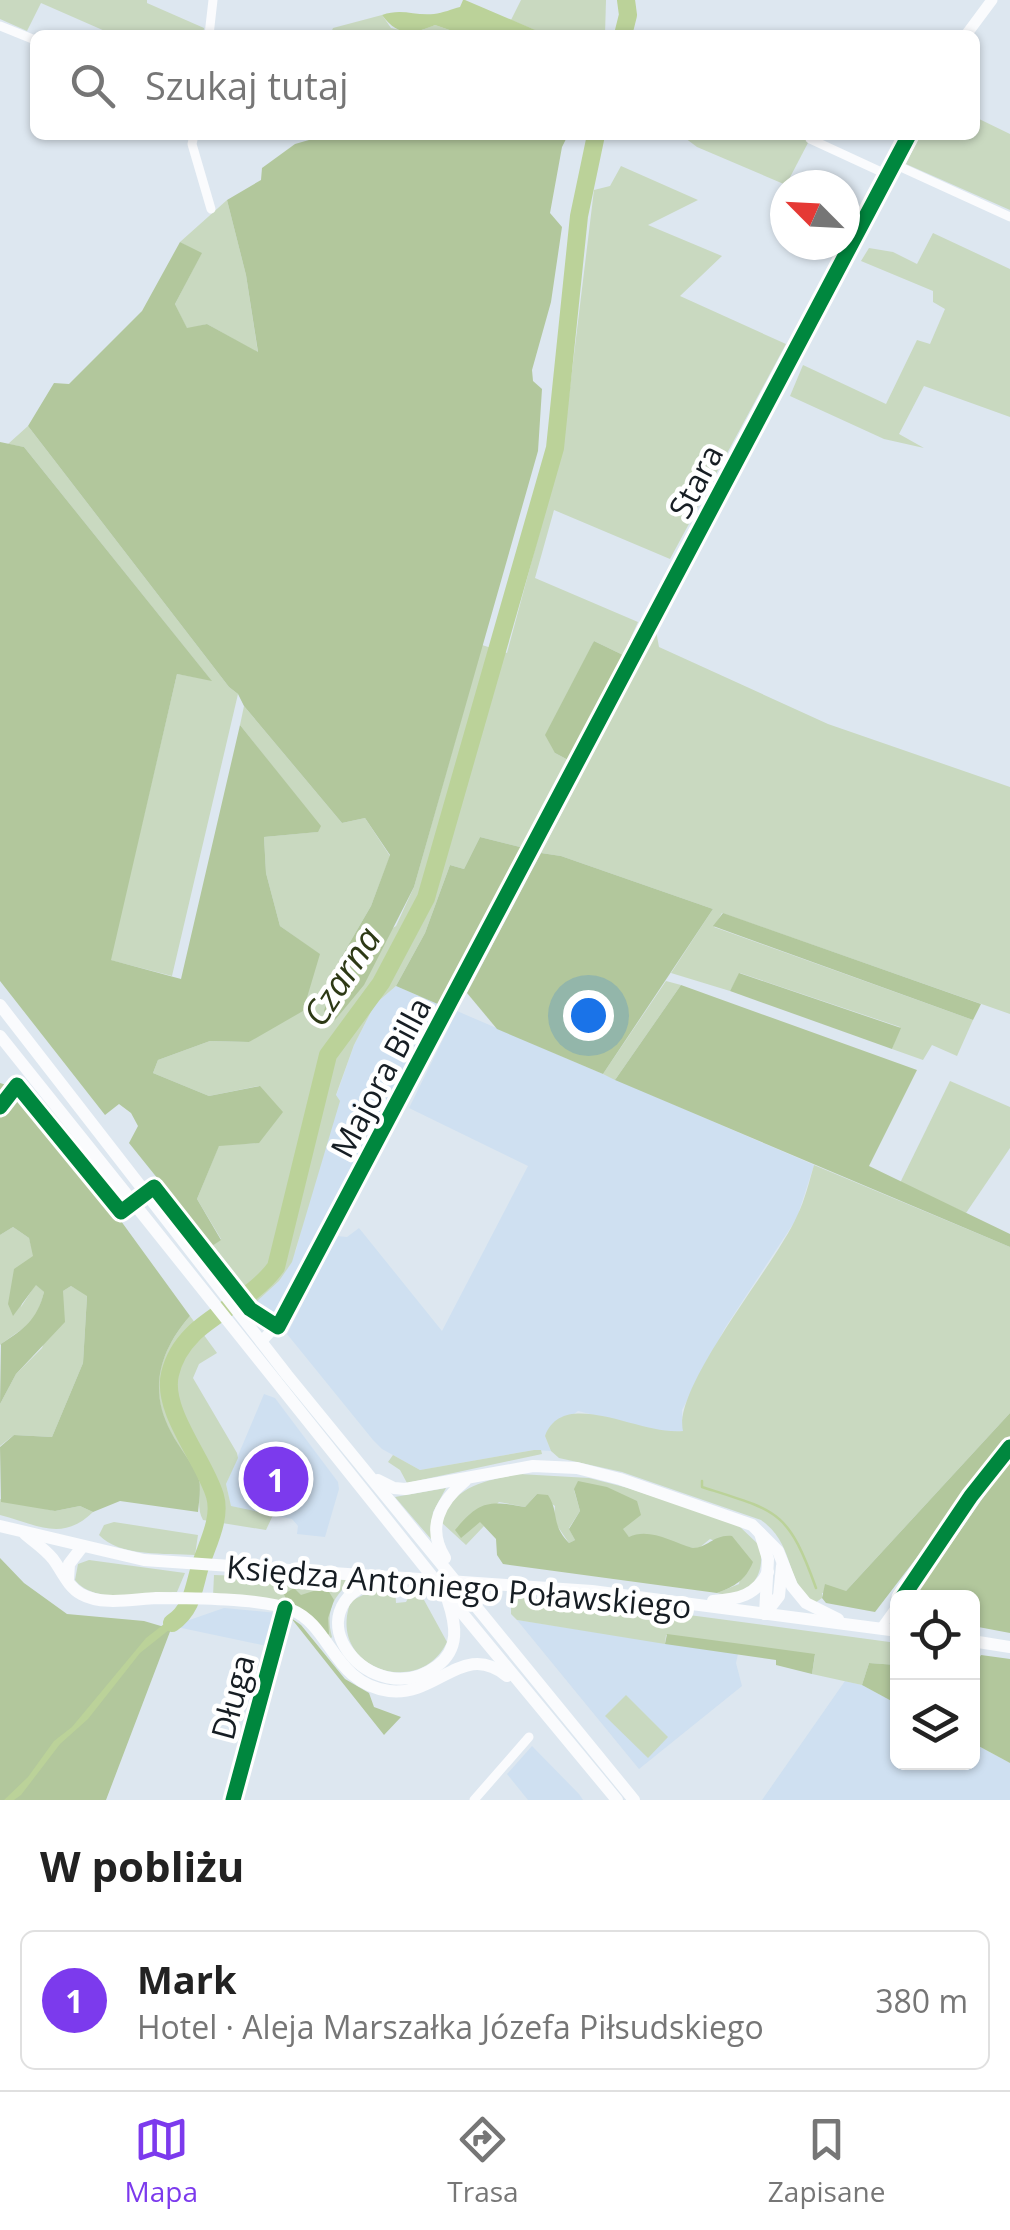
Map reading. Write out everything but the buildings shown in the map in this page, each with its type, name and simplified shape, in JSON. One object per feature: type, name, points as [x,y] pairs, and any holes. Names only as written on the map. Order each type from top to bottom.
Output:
[{"type":"main road","points":[[0,1005],[102,1126],[214,1293]]},
{"type":"main road","points":[[0,1036],[235,1319],[442,1590],[617,1800]]},
{"type":"main road","points":[[235,1319],[261,1342],[634,1800]]},
{"type":"main road","points":[[368,1473],[385,1485],[406,1489],[521,1467],[577,1468],[728,1514],[758,1530],[772,1543],[792,1586],[806,1603],[854,1626]]},
{"type":"main road","points":[[466,1479],[444,1501],[436,1524],[439,1549],[466,1595]]},
{"type":"main road","name":"Księdza Antoniego Poławskiego","points":[[0,1526],[128,1558],[179,1564],[510,1584],[890,1630]]},
{"type":"main road","points":[[758,1530],[766,1546],[765,1614]]},
{"type":"main road","points":[[22,1531],[50,1556],[77,1592],[91,1598],[210,1600],[285,1608],[301,1615],[344,1667],[370,1686],[409,1690],[434,1683],[469,1662],[500,1670],[528,1694]]},
{"type":"main road","points":[[68,1582],[69,1564],[82,1547]]},
{"type":"main road","points":[[765,1614],[779,1596],[782,1561]]},
{"type":"main road","points":[[692,1604],[743,1598],[756,1589],[768,1572]]},
{"type":"main road","points":[[390,1576],[353,1591],[342,1603],[338,1619],[340,1636],[349,1653],[382,1676],[422,1674],[440,1664],[450,1652],[455,1632],[452,1611],[442,1590]]},
{"type":"main road","points":[[980,1643],[1010,1647]]},
{"type":"street","points":[[210,30],[214,0]]},
{"type":"street","points":[[970,30],[992,0]]},
{"type":"street","points":[[0,26],[30,38]]},
{"type":"street","points":[[193,140],[210,209]]},
{"type":"street","points":[[815,140],[1010,216]]},
{"type":"street","name":"Stara","points":[[531,853],[907,140]]},
{"type":"street","name":"Majora Billa","points":[[261,1342],[288,1314],[531,853]]},
{"type":"street","points":[[907,1590],[971,1496],[1010,1447]]},
{"type":"street","name":"Długa","points":[[232,1800],[285,1608]]},
{"type":"street","points":[[880,1629],[890,1615]]},
{"type":"street","points":[[474,1800],[528,1737]]},
{"type":"shaded area","points":[[0,0],[147,0],[204,28],[103,30],[41,3],[27,31],[0,19]]},
{"type":"shaded area","points":[[465,0],[535,30],[450,30],[435,25],[400,30],[382,15],[437,13],[460,7]]},
{"type":"shaded area","points":[[521,0],[606,0],[605,30],[535,30],[511,20]]},
{"type":"shaded area","points":[[382,15],[391,28],[400,30],[332,30]]},
{"type":"shaded area","points":[[435,25],[450,30],[422,30]]},
{"type":"shaded area","points":[[980,119],[1010,134],[1010,210],[906,164],[918,140],[980,140]]},
{"type":"shaded area","points":[[309,140],[566,140],[550,213],[562,227],[551,302],[532,370],[533,381],[542,389],[538,451],[414,887],[364,985],[335,1020],[324,1011],[339,961],[371,906],[390,855],[365,818],[342,823],[244,706],[28,426],[54,383],[69,384],[142,311],[180,242],[202,253],[175,304],[187,328],[207,324],[258,352],[246,275],[227,200],[261,180],[262,168],[295,144]]},
{"type":"shaded area","points":[[688,140],[809,140],[794,170],[770,170],[770,178]]},
{"type":"shaded area","points":[[621,166],[698,200],[648,225],[722,256],[680,296],[786,344],[670,559],[554,510],[535,578],[638,622],[623,655],[594,641],[555,753],[570,761],[524,848],[480,837],[464,869],[450,865],[425,933],[396,986],[375,1004],[354,1045],[336,1095],[340,1101],[292,1262],[279,1281],[253,1305],[212,1246],[221,1239],[197,1199],[219,1145],[259,1143],[259,1086],[209,1096],[153,1073],[158,1060],[210,1041],[249,1042],[319,954],[280,926],[266,873],[264,837],[317,832],[320,826],[240,725],[244,706],[342,823],[365,818],[390,856],[371,906],[339,961],[396,926],[414,887],[482,645],[507,653],[563,445],[594,190],[610,186]]},
{"type":"shaded area","points":[[227,200],[246,275],[258,353],[207,324],[187,329],[175,304],[201,254],[180,242]]},
{"type":"shaded area","points":[[933,233],[1010,269],[1010,417],[924,386],[899,434],[924,448],[884,439],[790,396],[803,365],[886,404],[917,340],[930,344],[945,309],[933,302],[933,291],[861,261],[869,248],[893,252],[917,264]]},
{"type":"shaded area","points":[[28,426],[238,694],[172,976],[110,960],[177,674],[211,680],[24,447],[8,444]]},
{"type":"shaded area","points":[[0,442],[24,447],[212,681],[177,674],[111,960],[181,979],[240,725],[321,826],[318,832],[264,837],[266,873],[280,926],[320,954],[303,1011],[249,1042],[210,1041],[158,1060],[153,1073],[209,1096],[260,1086],[283,1112],[259,1143],[219,1146],[197,1199],[221,1240],[212,1246],[129,1143],[138,1126],[131,1113],[119,1104],[105,1115],[0,981]]},
{"type":"shaded area","points":[[656,631],[659,647],[828,724],[1010,787],[1010,1014],[722,913],[714,927],[973,1020],[957,1056],[932,1045],[923,1060],[892,1049],[900,1027],[740,973],[730,991],[671,973],[713,909],[561,856],[541,853]]},
{"type":"shaded area","points":[[594,641],[623,655],[570,761],[555,753],[545,735]]},
{"type":"shaded area","points":[[480,837],[524,848],[440,1005],[396,986],[425,933],[450,865],[464,869]]},
{"type":"shaded area","points":[[541,853],[561,856],[713,909],[603,1074],[497,1029],[467,993]]},
{"type":"shaded area","points":[[723,913],[981,1004],[973,1020],[713,926]]},
{"type":"shaded area","points":[[739,973],[901,1028],[892,1049],[730,991]]},
{"type":"shaded area","points":[[666,981],[681,985],[615,1080],[603,1074]]},
{"type":"shaded area","points":[[681,985],[917,1070],[869,1166],[1010,1234],[1010,1247],[615,1080]]},
{"type":"shaded area","points":[[396,986],[440,1005],[274,1318],[267,1310],[262,1315],[253,1305],[279,1281],[296,1250],[336,1096],[354,1045],[375,1004]]},
{"type":"shaded area","points":[[457,1011],[814,1165],[797,1218],[725,1328],[682,1410],[683,1431],[664,1433],[578,1411],[545,1436],[551,1451],[534,1450],[420,1470],[373,1440],[287,1334],[337,1236],[347,1237],[359,1228],[442,1331],[528,1166],[409,1108]]},
{"type":"shaded area","points":[[950,1081],[1010,1107],[1010,1148],[966,1213],[900,1183]]},
{"type":"shaded area","points":[[0,1083],[16,1088],[89,1177],[190,1316],[171,1343],[159,1386],[164,1416],[199,1480],[198,1512],[120,1501],[93,1512],[80,1506],[55,1511],[1,1502],[0,1447],[14,1435],[52,1437],[83,1363],[87,1296],[71,1286],[63,1291],[65,1322],[16,1374],[0,1404],[1,1344],[28,1323],[44,1292],[36,1285],[13,1316],[8,1304],[14,1269],[33,1256],[29,1238],[13,1227],[0,1235]]},
{"type":"shaded area","points":[[814,1165],[1010,1247],[1010,1413],[846,1591],[822,1593],[815,1603],[798,1584],[780,1541],[761,1520],[622,1472],[559,1458],[545,1436],[555,1422],[569,1415],[586,1414],[683,1431],[684,1411],[693,1385],[786,1237]]},
{"type":"shaded area","points":[[13,1227],[29,1238],[34,1256],[21,1307],[36,1284],[44,1292],[33,1319],[0,1345],[0,1235]]},
{"type":"shaded area","points":[[71,1286],[87,1295],[83,1363],[52,1437],[14,1435],[0,1446],[0,1404],[16,1374],[42,1348],[63,1291]]},
{"type":"shaded area","points":[[190,1316],[217,1353],[199,1364],[193,1378],[237,1453],[226,1484],[231,1506],[273,1515],[266,1530],[203,1520],[197,1476],[163,1413],[159,1398],[161,1369],[172,1342]]},
{"type":"shaded area","points":[[264,1394],[275,1398],[338,1482],[325,1537],[297,1534],[298,1526],[292,1519],[231,1507],[226,1484]]},
{"type":"shaded area","points":[[1010,1413],[1010,1436],[875,1612],[826,1603],[822,1598],[825,1584],[846,1591]]},
{"type":"shaded area","points":[[541,1450],[542,1454],[407,1483],[400,1470],[388,1462],[393,1455],[420,1470]]},
{"type":"shaded area","points":[[1010,1459],[1010,1633],[980,1627],[980,1590],[919,1590]]},
{"type":"shaded area","points":[[519,1474],[589,1478],[738,1525],[759,1545],[758,1575],[738,1593],[717,1593],[739,1584],[745,1553],[710,1539],[693,1548],[629,1537],[574,1490],[580,1511],[569,1528],[575,1540],[569,1543],[554,1521],[555,1506],[537,1494],[525,1507],[499,1502],[480,1521],[484,1526],[466,1545],[441,1522],[462,1492]]},
{"type":"shaded area","points":[[578,1481],[607,1487],[637,1501],[641,1515],[623,1529],[629,1537],[653,1535],[693,1548],[732,1536],[753,1562],[750,1569],[739,1582],[717,1593],[503,1564],[497,1555],[496,1539],[480,1522],[461,1538],[455,1530],[485,1505],[525,1507],[537,1494],[548,1495],[559,1530],[569,1543],[575,1540],[569,1529],[580,1511],[574,1489]]},
{"type":"shaded area","points":[[446,1488],[433,1512],[431,1539],[395,1497]]},
{"type":"shaded area","points":[[0,1499],[55,1511],[80,1506],[93,1512],[71,1527],[49,1528],[0,1515]]},
{"type":"shaded area","points":[[114,1522],[198,1535],[195,1555],[119,1547],[99,1535],[104,1525]]},
{"type":"shaded area","points":[[0,1558],[24,1583],[67,1614],[144,1621],[171,1629],[106,1800],[0,1800]]},
{"type":"shaded area","points":[[89,1560],[185,1573],[177,1592],[171,1595],[106,1595],[83,1588],[75,1580],[78,1564]]},
{"type":"shaded area","points":[[214,1575],[352,1580],[332,1605],[332,1637],[328,1641],[312,1620],[213,1596]]},
{"type":"shaded area","points":[[326,1587],[334,1600],[328,1618],[329,1634],[325,1637],[287,1602],[284,1594],[294,1588],[301,1595]]},
{"type":"shaded area","points":[[395,1587],[396,1603],[406,1602],[413,1589],[418,1589],[447,1642],[434,1660],[417,1669],[398,1672],[363,1659],[351,1644],[347,1624],[351,1601],[377,1588]]},
{"type":"shaded area","points":[[511,1596],[674,1613],[890,1642],[890,1664],[869,1663],[862,1685],[812,1674],[815,1655],[666,1635],[665,1644],[517,1620],[511,1614]]},
{"type":"shaded area","points":[[186,1607],[192,1607],[189,1614],[140,1653],[21,1795],[4,1800],[28,1777],[54,1741],[72,1727],[146,1638]]},
{"type":"shaded area","points":[[224,1608],[277,1613],[267,1646],[172,1626]]},
{"type":"shaded area","points":[[291,1618],[345,1679],[369,1693],[374,1707],[401,1717],[384,1735]]},
{"type":"shaded area","points":[[517,1620],[738,1654],[736,1663],[742,1686],[639,1769]]},
{"type":"shaded area","points":[[667,1634],[815,1654],[812,1674],[776,1665],[776,1660],[665,1644]]},
{"type":"shaded area","points":[[980,1657],[1010,1659],[1010,1763],[980,1747]]},
{"type":"shaded area","points":[[869,1663],[890,1664],[890,1700],[862,1685]]},
{"type":"shaded area","points":[[845,1681],[890,1700],[890,1770],[980,1770],[980,1747],[1010,1763],[1010,1800],[762,1800]]},
{"type":"shaded area","points":[[626,1695],[668,1737],[648,1758],[605,1716]]},
{"type":"shaded area","points":[[532,1746],[583,1800],[528,1800],[507,1774]]},
{"type":"waterway","name":"Czarna","points":[[624,30],[626,0]]},
{"type":"waterway","name":"Czarna","points":[[172,1623],[190,1600],[215,1524],[217,1505],[172,1404],[170,1374],[188,1340],[263,1282],[276,1267],[328,1055],[381,983],[426,898],[555,448],[579,216],[595,140]]},
{"type":"waterway","points":[[702,1481],[702,1487],[748,1502],[777,1517],[797,1543],[816,1588]]},
{"type":"cycle path","points":[[0,1107],[17,1085],[121,1212],[154,1187],[250,1309],[278,1327],[906,140]]},
{"type":"cycle path","points":[[907,1590],[971,1496],[1010,1447]]},
{"type":"cycle path","points":[[233,1800],[285,1608]]},
{"type":"place","name":"Mark","points":[[276,1479]]}]
